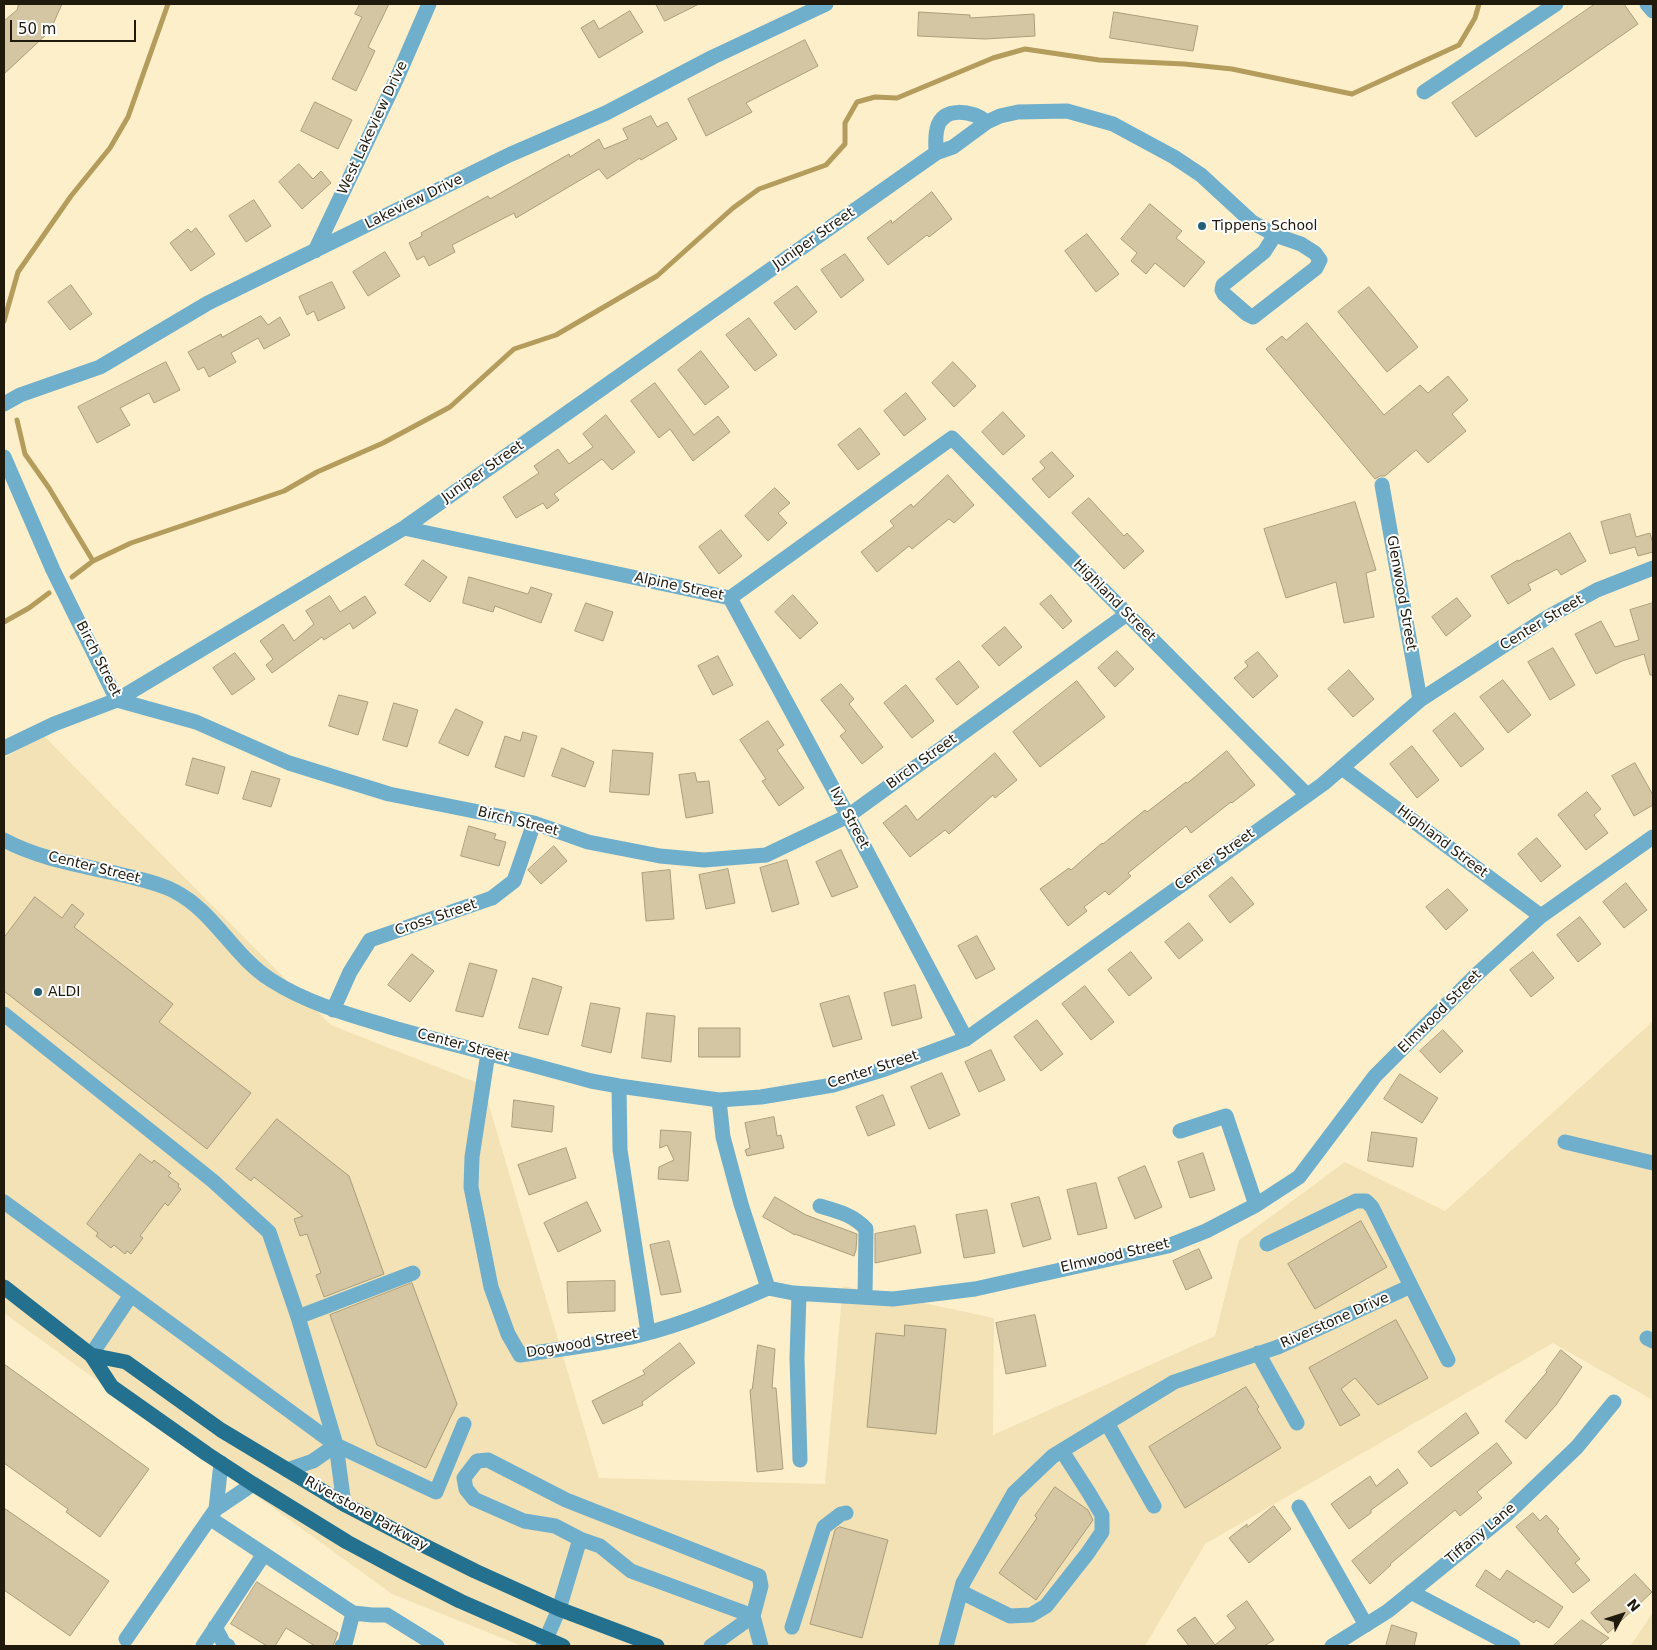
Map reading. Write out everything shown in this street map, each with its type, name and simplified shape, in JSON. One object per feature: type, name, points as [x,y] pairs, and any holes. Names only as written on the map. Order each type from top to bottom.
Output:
[{"type":"main road","name":"Riverstone Parkway","points":[[4,1287],[91,1356],[112,1387],[252,1484],[346,1542],[403,1572],[544,1642],[563,1646]]},
{"type":"main road","name":"Riverstone Parkway","points":[[91,1356],[126,1362],[221,1430],[344,1504],[475,1571],[558,1609],[657,1646]]},
{"type":"street","name":"West Lakeview Drive","points":[[315,250],[389,95],[429,4]]},
{"type":"street","name":"Lakeview Drive","points":[[4,404],[20,395],[100,367],[208,303],[509,155],[606,113],[713,57],[826,4]]},
{"type":"street","points":[[1424,92],[1556,4]]},
{"type":"street","points":[[1647,4],[1653,11]]},
{"type":"street","name":"Juniper Street","points":[[4,748],[54,724],[116,700],[404,528],[936,153],[953,147],[987,122],[1000,116],[1018,112],[1067,111],[1114,124],[1201,174],[1252,222],[1275,235],[1301,244],[1315,253],[1320,260],[1316,268],[1252,317],[1224,294],[1222,290],[1223,285],[1264,252],[1275,235]]},
{"type":"street","points":[[936,153],[937,128],[946,116],[952,113],[973,113],[987,122]]},
{"type":"street","name":"Highland Street","points":[[917,465],[952,438],[1307,794]]},
{"type":"street","name":"Birch Street","points":[[4,457],[53,570],[116,700],[196,722],[289,764],[389,794],[534,824],[588,842],[660,856],[704,860],[766,855],[848,816],[1127,614]]},
{"type":"street","name":"Alpine Street","points":[[404,528],[730,598],[917,465]]},
{"type":"street","name":"Glenwood Street","points":[[1382,485],[1420,700]]},
{"type":"street","name":"Center Street","points":[[4,840],[36,854],[152,882],[174,891],[199,907],[248,963],[270,980],[302,997],[333,1010],[488,1053],[619,1086],[719,1100],[762,1097],[833,1085],[966,1039],[1323,784],[1420,700],[1548,617],[1596,590],[1653,568]]},
{"type":"street","name":"Ivy Street","points":[[730,598],[966,1039]]},
{"type":"street","name":"Highland Street","points":[[1342,768],[1541,916]]},
{"type":"street","name":"Cross Street","points":[[333,1010],[350,972],[370,940],[492,898],[514,881],[534,824]]},
{"type":"street","name":"Elmwood Street","points":[[768,1288],[799,1294],[893,1299],[975,1289],[1168,1246],[1206,1231],[1256,1205],[1299,1177],[1375,1076],[1476,975],[1541,916],[1653,837]]},
{"type":"street","points":[[4,1014],[213,1181],[269,1232],[298,1317],[336,1445],[344,1504]]},
{"type":"street","name":"Dogwood Street","points":[[488,1053],[472,1156],[471,1187],[491,1287],[508,1334],[520,1355],[596,1344],[648,1332],[712,1312],[768,1288]]},
{"type":"street","points":[[619,1086],[620,1150],[648,1332]]},
{"type":"street","points":[[719,1100],[723,1137],[741,1204],[768,1288]]},
{"type":"street","points":[[1180,1131],[1226,1116],[1256,1205]]},
{"type":"street","points":[[1565,1142],[1653,1163]]},
{"type":"street","points":[[1267,1244],[1356,1201],[1366,1201],[1372,1207],[1448,1360]]},
{"type":"street","points":[[4,1202],[336,1445],[436,1492],[464,1424]]},
{"type":"street","points":[[820,1206],[849,1215],[859,1221],[866,1229],[865,1297]]},
{"type":"street","points":[[298,1317],[413,1273]]},
{"type":"street","name":"Riverstone Drive","points":[[946,1646],[963,1583],[1014,1494],[1054,1456],[1174,1382],[1278,1346],[1411,1286]]},
{"type":"street","points":[[799,1294],[800,1460]]},
{"type":"street","points":[[91,1356],[131,1295]]},
{"type":"street","points":[[1258,1353],[1297,1423]]},
{"type":"street","name":"Tiffany Lane","points":[[1332,1646],[1388,1611],[1513,1508],[1577,1447],[1614,1402]]},
{"type":"street","points":[[1107,1423],[1154,1506]]},
{"type":"street","points":[[287,1470],[313,1461],[336,1445]]},
{"type":"street","points":[[961,1592],[1010,1616],[1031,1615],[1046,1606],[1087,1554],[1102,1532],[1102,1515],[1062,1451]]},
{"type":"street","points":[[753,1616],[631,1571],[600,1546],[580,1539],[555,1526],[524,1521],[474,1499],[466,1489],[464,1478],[478,1461],[488,1460],[566,1500],[759,1576],[761,1586],[753,1616],[761,1646]]},
{"type":"street","points":[[214,1514],[220,1463]]},
{"type":"street","points":[[126,1639],[214,1514],[252,1484]]},
{"type":"street","points":[[1299,1507],[1366,1624]]},
{"type":"street","points":[[792,1627],[824,1527],[841,1514],[846,1513]]},
{"type":"street","points":[[214,1514],[264,1554],[353,1613],[387,1615],[437,1646]]},
{"type":"street","points":[[544,1642],[558,1609],[580,1539]]},
{"type":"street","points":[[203,1646],[264,1554]]},
{"type":"street","points":[[1411,1592],[1513,1646]]},
{"type":"street","points":[[345,1645],[353,1613]]},
{"type":"street","points":[[711,1646],[753,1616]]},
{"type":"street","points":[[215,1627],[224,1644],[228,1646]]},
{"type":"shaded area","points":[[43,735],[331,1025],[483,1085],[599,1478],[825,1484],[843,1286],[994,1318],[993,1435],[1215,1336],[1239,1240],[1345,1162],[1445,1211],[1653,1021],[1653,1400],[1553,1343],[1205,1544],[1145,1646],[522,1646],[392,1594],[4,1313],[4,758]]},
{"type":"shaded area","points":[[1653,1612],[1653,1646],[1630,1646],[1633,1642]]},
{"type":"building","points":[[19,4],[62,4],[50,31],[4,74],[4,21],[17,10]]},
{"type":"building","points":[[360,4],[389,4],[368,47],[375,51],[356,91],[332,79],[362,17],[355,14]]},
{"type":"building","points":[[656,4],[699,4],[665,21]]},
{"type":"building","points":[[1595,4],[1624,4],[1638,24],[1476,137],[1452,103]]},
{"type":"building","points":[[630,11],[643,32],[599,58],[581,28],[594,20],[599,29]]},
{"type":"building","points":[[919,12],[970,15],[970,18],[1034,14],[1035,36],[985,39],[918,36]]},
{"type":"building","points":[[1114,12],[1198,26],[1193,51],[1110,38]]},
{"type":"building","points":[[805,40],[818,66],[746,103],[752,112],[706,136],[688,99]]},
{"type":"building","points":[[315,102],[352,120],[338,149],[301,131]]},
{"type":"building","points":[[651,116],[657,127],[667,122],[677,139],[641,160],[640,158],[607,179],[599,169],[516,218],[514,213],[452,245],[455,252],[429,266],[424,256],[417,260],[409,243],[422,236],[421,233],[488,196],[490,199],[569,154],[570,157],[599,139],[604,149],[628,139],[623,129]]},
{"type":"building","points":[[299,164],[313,179],[321,171],[331,183],[302,209],[279,182]]},
{"type":"building","points":[[932,192],[952,219],[929,237],[927,235],[888,265],[867,238],[891,220],[892,223]]},
{"type":"building","points":[[254,200],[271,226],[246,242],[229,216]]},
{"type":"building","points":[[1150,204],[1182,231],[1176,238],[1205,262],[1184,287],[1155,263],[1146,274],[1131,261],[1137,253],[1121,239]]},
{"type":"building","points":[[196,228],[215,254],[191,271],[170,243],[188,229],[191,232]]},
{"type":"building","points":[[1087,234],[1119,274],[1096,292],[1065,251]]},
{"type":"building","points":[[385,252],[400,276],[368,296],[353,272]]},
{"type":"building","points":[[845,254],[864,280],[841,298],[821,270]]},
{"type":"building","points":[[332,282],[345,308],[318,321],[314,311],[307,315],[299,297]]},
{"type":"building","points":[[71,285],[92,314],[70,330],[48,302]]},
{"type":"building","points":[[797,286],[817,312],[795,330],[774,303]]},
{"type":"building","points":[[1369,287],[1418,347],[1387,372],[1338,312]]},
{"type":"building","points":[[261,316],[268,325],[280,317],[290,335],[264,349],[258,338],[231,353],[236,362],[209,377],[204,367],[198,370],[188,352],[221,334],[222,337]]},
{"type":"building","points":[[749,318],[777,355],[755,371],[726,335]]},
{"type":"building","points":[[1307,323],[1384,415],[1420,385],[1428,393],[1448,376],[1468,400],[1452,414],[1466,431],[1428,463],[1416,450],[1385,476],[1375,479],[1266,349],[1282,336],[1286,340]]},
{"type":"building","points":[[701,351],[729,387],[705,405],[678,370]]},
{"type":"building","points":[[166,362],[180,390],[154,403],[149,393],[120,408],[130,425],[97,443],[78,407]]},
{"type":"building","points":[[953,362],[976,386],[954,407],[932,383]]},
{"type":"building","points":[[655,383],[694,435],[718,416],[730,432],[693,461],[670,429],[659,438],[631,401]]},
{"type":"building","points":[[906,393],[926,419],[904,436],[884,411]]},
{"type":"building","points":[[1003,412],[1025,436],[1003,455],[982,432]]},
{"type":"building","points":[[606,415],[635,452],[612,470],[602,459],[554,494],[559,500],[547,509],[543,503],[516,518],[503,497],[539,473],[534,466],[558,449],[569,464],[593,447],[583,434]]},
{"type":"building","points":[[860,428],[880,454],[858,470],[838,445]]},
{"type":"building","points":[[1052,452],[1074,476],[1049,498],[1032,479],[1045,468],[1040,462]]},
{"type":"building","points":[[948,475],[974,505],[954,523],[949,519],[912,549],[909,546],[877,572],[861,552],[894,526],[890,521],[911,504],[913,507]]},
{"type":"building","points":[[775,488],[790,503],[778,513],[787,523],[768,541],[745,516]]},
{"type":"building","points":[[1089,498],[1124,536],[1127,533],[1144,551],[1124,569],[1072,513]]},
{"type":"building","points":[[1355,502],[1376,570],[1366,573],[1374,617],[1344,623],[1336,582],[1286,598],[1264,529]]},
{"type":"building","points":[[1630,514],[1636,537],[1650,533],[1653,552],[1638,556],[1635,547],[1610,554],[1601,522]]},
{"type":"building","points":[[721,530],[742,556],[719,574],[699,547]]},
{"type":"building","points":[[1570,533],[1586,561],[1561,575],[1557,569],[1528,584],[1531,590],[1508,604],[1491,576]]},
{"type":"building","points":[[423,560],[447,577],[430,602],[405,585]]},
{"type":"building","points":[[469,577],[528,594],[531,587],[552,594],[541,623],[495,606],[493,612],[463,603]]},
{"type":"building","points":[[793,595],[818,623],[800,639],[775,612]]},
{"type":"building","points":[[1051,595],[1072,621],[1063,629],[1040,604]]},
{"type":"building","points":[[330,596],[340,612],[365,596],[376,613],[353,629],[350,623],[324,640],[322,637],[272,673],[266,665],[273,659],[260,641],[283,624],[294,641],[314,624],[306,611]]},
{"type":"building","points":[[1457,598],[1471,616],[1446,636],[1432,617]]},
{"type":"building","points":[[586,603],[613,612],[603,641],[575,631]]},
{"type":"building","points":[[1653,603],[1653,675],[1650,675],[1644,654],[1622,661],[1596,674],[1575,634],[1601,621],[1615,647],[1639,640],[1630,610]]},
{"type":"building","points":[[1005,627],[1022,647],[999,666],[982,646]]},
{"type":"building","points":[[1553,648],[1575,685],[1550,700],[1528,662]]},
{"type":"building","points":[[1117,651],[1134,669],[1115,687],[1098,668]]},
{"type":"building","points":[[1258,652],[1278,676],[1253,698],[1234,678],[1248,666],[1245,662]]},
{"type":"building","points":[[235,653],[255,679],[232,695],[213,668]]},
{"type":"building","points":[[718,656],[733,685],[713,695],[698,666]]},
{"type":"building","points":[[959,661],[979,687],[957,705],[936,679]]},
{"type":"building","points":[[1349,670],[1374,699],[1353,717],[1328,689]]},
{"type":"building","points":[[1503,680],[1531,715],[1508,733],[1480,697]]},
{"type":"building","points":[[1077,681],[1105,717],[1040,767],[1013,732]]},
{"type":"building","points":[[841,684],[854,699],[849,704],[883,747],[862,764],[840,736],[846,731],[821,700]]},
{"type":"building","points":[[906,685],[934,721],[912,738],[884,703]]},
{"type":"building","points":[[339,695],[368,702],[358,735],[329,726]]},
{"type":"building","points":[[394,703],[418,710],[407,747],[383,740]]},
{"type":"building","points":[[456,709],[483,722],[468,756],[439,743]]},
{"type":"building","points":[[1455,713],[1484,749],[1461,767],[1433,731]]},
{"type":"building","points":[[768,721],[784,745],[777,750],[804,788],[779,806],[762,781],[766,779],[740,740]]},
{"type":"building","points":[[523,732],[537,736],[524,777],[495,767],[505,736],[520,741]]},
{"type":"building","points":[[1412,746],[1439,780],[1417,798],[1390,764]]},
{"type":"building","points":[[562,748],[594,762],[585,787],[552,776]]},
{"type":"building","points":[[613,750],[653,753],[649,795],[610,792]]},
{"type":"building","points":[[1227,751],[1255,785],[1191,833],[1186,826],[1128,873],[1131,876],[1109,895],[1105,891],[1084,907],[1087,911],[1068,926],[1040,889],[1069,868],[1071,870],[1145,810],[1147,812]]},
{"type":"building","points":[[995,753],[1017,780],[995,798],[993,795],[949,834],[945,830],[910,857],[883,823],[906,805],[917,820]]},
{"type":"building","points":[[193,758],[225,767],[218,794],[186,785]]},
{"type":"building","points":[[1635,763],[1653,795],[1653,805],[1634,816],[1612,776]]},
{"type":"building","points":[[252,771],[280,779],[271,807],[243,799]]},
{"type":"building","points":[[695,773],[697,782],[709,781],[713,813],[686,818],[679,775]]},
{"type":"building","points":[[1587,792],[1601,809],[1594,815],[1608,833],[1586,850],[1558,815]]},
{"type":"building","points":[[469,826],[496,834],[494,839],[506,842],[499,866],[461,856]]},
{"type":"building","points":[[1537,838],[1561,866],[1541,882],[1518,854]]},
{"type":"building","points":[[554,846],[567,861],[541,884],[528,870]]},
{"type":"building","points":[[841,850],[858,887],[832,897],[816,862]]},
{"type":"building","points":[[787,860],[799,904],[772,912],[760,868]]},
{"type":"building","points":[[728,869],[735,903],[706,909],[699,875]]},
{"type":"building","points":[[670,870],[674,919],[646,921],[642,873]]},
{"type":"building","points":[[1232,877],[1254,904],[1230,923],[1209,896]]},
{"type":"building","points":[[1626,883],[1647,910],[1624,928],[1603,902]]},
{"type":"building","points":[[1448,889],[1468,910],[1446,930],[1426,907]]},
{"type":"building","points":[[35,897],[62,918],[72,904],[84,914],[74,927],[173,1004],[159,1022],[251,1093],[207,1149],[4,991],[4,938]]},
{"type":"building","points":[[1580,917],[1601,944],[1578,962],[1557,935]]},
{"type":"building","points":[[1189,923],[1203,940],[1179,959],[1165,942]]},
{"type":"building","points":[[977,936],[995,969],[976,979],[958,946]]},
{"type":"building","points":[[1131,952],[1152,978],[1129,996],[1108,970]]},
{"type":"building","points":[[1533,952],[1554,978],[1531,997],[1510,970]]},
{"type":"building","points":[[412,954],[434,971],[410,1002],[388,985]]},
{"type":"building","points":[[470,963],[497,970],[483,1017],[456,1011]]},
{"type":"building","points":[[533,978],[562,987],[548,1035],[519,1028]]},
{"type":"building","points":[[915,985],[922,1018],[892,1026],[884,993]]},
{"type":"building","points":[[1085,986],[1114,1022],[1091,1040],[1062,1004]]},
{"type":"building","points":[[849,996],[862,1039],[833,1047],[820,1004]]},
{"type":"building","points":[[591,1003],[620,1008],[611,1053],[582,1046]]},
{"type":"building","points":[[647,1013],[675,1016],[671,1062],[642,1058]]},
{"type":"building","points":[[1037,1020],[1063,1054],[1041,1071],[1014,1037]]},
{"type":"building","points":[[699,1028],[740,1028],[740,1057],[699,1057]]},
{"type":"building","points":[[1443,1030],[1463,1051],[1440,1073],[1420,1051]]},
{"type":"building","points":[[991,1050],[1005,1080],[979,1092],[965,1062]]},
{"type":"building","points":[[942,1073],[960,1115],[929,1129],[911,1087]]},
{"type":"building","points":[[1400,1074],[1438,1098],[1422,1123],[1384,1099]]},
{"type":"building","points":[[883,1095],[895,1125],[868,1136],[856,1107]]},
{"type":"building","points":[[514,1100],[554,1106],[552,1132],[512,1127]]},
{"type":"building","points":[[774,1117],[777,1136],[781,1135],[784,1148],[747,1156],[745,1150],[750,1148],[745,1123]]},
{"type":"building","points":[[277,1119],[349,1176],[384,1274],[324,1297],[316,1275],[321,1273],[307,1234],[300,1236],[294,1219],[303,1216],[254,1177],[251,1181],[236,1169]]},
{"type":"building","points":[[661,1130],[691,1132],[688,1181],[658,1179],[659,1167],[674,1160],[667,1145],[660,1148]]},
{"type":"building","points":[[1372,1132],[1417,1138],[1413,1167],[1368,1161]]},
{"type":"building","points":[[566,1148],[576,1178],[529,1195],[518,1165]]},
{"type":"building","points":[[1203,1153],[1215,1190],[1190,1198],[1178,1162]]},
{"type":"building","points":[[140,1154],[152,1163],[154,1160],[171,1173],[168,1176],[179,1184],[178,1187],[181,1189],[168,1206],[165,1203],[140,1236],[143,1238],[131,1254],[127,1251],[125,1254],[114,1245],[111,1248],[96,1236],[98,1233],[87,1224]]},
{"type":"building","points":[[1145,1166],[1162,1207],[1135,1219],[1118,1178]]},
{"type":"building","points":[[1096,1183],[1107,1228],[1078,1235],[1067,1190]]},
{"type":"building","points":[[775,1197],[806,1215],[857,1234],[854,1256],[795,1235],[763,1217]]},
{"type":"building","points":[[1039,1197],[1051,1239],[1023,1247],[1011,1204]]},
{"type":"building","points":[[587,1202],[601,1231],[558,1252],[544,1223]]},
{"type":"building","points":[[987,1210],[995,1253],[964,1258],[956,1215]]},
{"type":"building","points":[[1361,1221],[1387,1267],[1315,1309],[1288,1264]]},
{"type":"building","points":[[915,1226],[921,1253],[875,1263],[875,1234]]},
{"type":"building","points":[[669,1241],[681,1292],[661,1295],[650,1245]]},
{"type":"building","points":[[1199,1249],[1212,1278],[1186,1290],[1173,1261]]},
{"type":"building","points":[[615,1281],[615,1311],[568,1313],[567,1282]]},
{"type":"building","points":[[412,1283],[457,1404],[426,1468],[377,1445],[330,1315]]},
{"type":"building","points":[[1035,1315],[1046,1366],[1006,1374],[996,1323]]},
{"type":"building","points":[[1396,1320],[1428,1378],[1378,1405],[1355,1378],[1341,1389],[1360,1415],[1340,1426],[1309,1368]]},
{"type":"building","points":[[905,1325],[946,1329],[936,1434],[867,1427],[876,1333],[904,1336]]},
{"type":"building","points":[[680,1343],[695,1363],[642,1402],[643,1405],[603,1424],[592,1401],[645,1374],[643,1371]]},
{"type":"building","points":[[758,1345],[775,1349],[772,1388],[776,1388],[783,1469],[757,1472],[750,1390],[752,1389]]},
{"type":"building","points":[[1561,1350],[1582,1367],[1556,1405],[1526,1439],[1505,1421],[1547,1372]]},
{"type":"building","points":[[4,1364],[149,1469],[100,1537],[66,1512],[68,1509],[4,1463]]},
{"type":"building","points":[[1246,1387],[1281,1448],[1185,1508],[1149,1447]]},
{"type":"building","points":[[1466,1413],[1479,1433],[1431,1467],[1418,1452]]},
{"type":"building","points":[[1497,1443],[1512,1463],[1477,1492],[1482,1498],[1460,1516],[1455,1510],[1390,1564],[1370,1584],[1352,1561]]},
{"type":"building","points":[[1398,1469],[1408,1483],[1349,1529],[1331,1504],[1370,1476],[1376,1486]]},
{"type":"building","points":[[1055,1487],[1088,1510],[1093,1520],[1036,1600],[999,1573],[1037,1518],[1035,1516]]},
{"type":"building","points":[[1274,1506],[1291,1529],[1249,1563],[1229,1538]]},
{"type":"building","points":[[4,1508],[109,1581],[70,1636],[4,1590]]},
{"type":"building","points":[[1533,1513],[1540,1521],[1546,1515],[1559,1529],[1557,1531],[1580,1559],[1575,1563],[1590,1580],[1573,1593],[1516,1527]]},
{"type":"building","points":[[840,1527],[888,1540],[862,1638],[810,1624],[835,1530]]},
{"type":"building","points":[[1486,1570],[1500,1580],[1507,1570],[1563,1607],[1549,1628],[1536,1620],[1534,1623],[1476,1586]]},
{"type":"building","points":[[1635,1574],[1652,1592],[1608,1633],[1591,1613]]},
{"type":"building","points":[[257,1582],[338,1633],[333,1646],[315,1646],[286,1628],[275,1646],[267,1646],[231,1624]]},
{"type":"building","points":[[1247,1601],[1274,1640],[1264,1646],[1189,1646],[1177,1630],[1195,1617],[1215,1645],[1236,1628],[1227,1616]]},
{"type":"building","points":[[1582,1620],[1609,1638],[1599,1646],[1553,1646]]},
{"type":"building","points":[[1392,1625],[1417,1633],[1414,1646],[1386,1646]]},
{"type":"waterway","points":[[4,321],[18,272],[71,196],[110,148],[128,117],[168,4]]},
{"type":"waterway","points":[[72,577],[93,561],[131,543],[284,491],[317,472],[383,443],[450,407],[514,349],[556,335],[657,276],[733,208],[759,189],[826,165],[845,144],[845,123],[857,102],[875,97],[897,98],[993,58],[1025,49],[1099,60],[1184,64],[1232,69],[1352,94],[1459,45],[1475,18],[1479,4]]},
{"type":"waterway","points":[[17,420],[25,454],[49,488],[93,561]]},
{"type":"waterway","points":[[4,622],[29,608],[49,593]]},
{"type":"place","name":"Tippens School","points":[[1202,226]]},
{"type":"place","name":"ALDI","points":[[38,992]]}]
